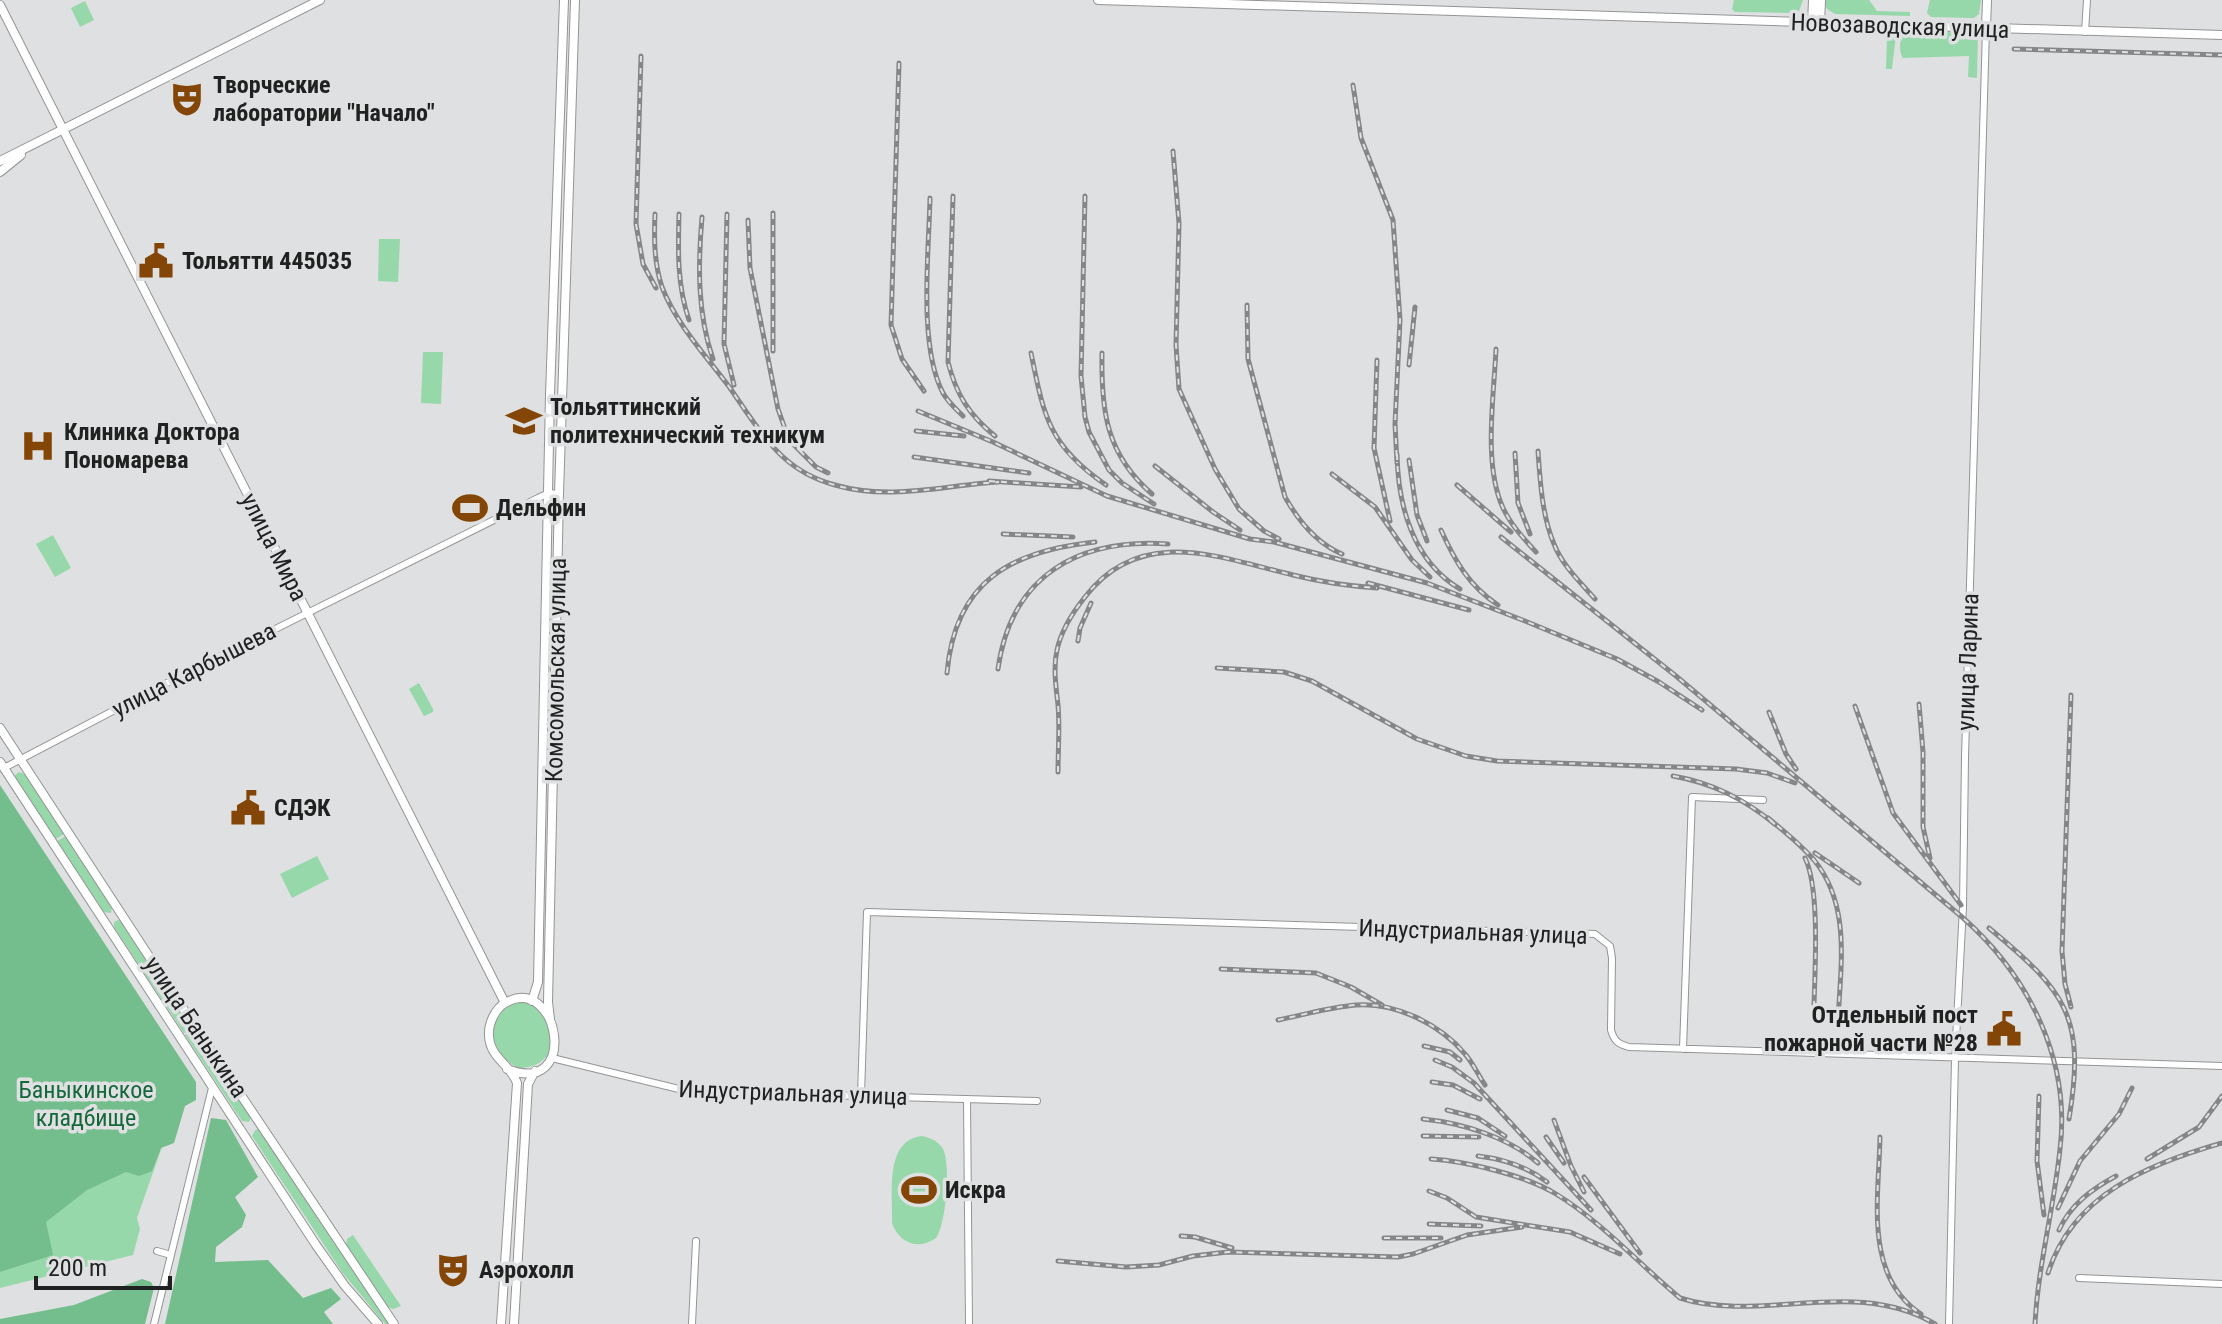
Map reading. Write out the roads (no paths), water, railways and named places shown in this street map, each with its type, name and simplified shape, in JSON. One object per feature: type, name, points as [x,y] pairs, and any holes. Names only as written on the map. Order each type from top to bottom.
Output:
[{"type":"main road","points":[[0,161],[320,0]]},
{"type":"main road","name":"Комсомольская улица","points":[[550,1019],[557,617],[554,493],[556,224],[564,0]]},
{"type":"main road","name":"Комсомольская улица","points":[[532,1001],[538,982],[547,616],[568,224],[575,0]]},
{"type":"main road","name":"Новозаводская улица","points":[[1098,0],[2222,35]]},
{"type":"main road","points":[[1813,0],[1817,3],[1821,0]]},
{"type":"main road","points":[[1813,0],[1816,23]]},
{"type":"main road","points":[[1816,23],[1821,0]]},
{"type":"main road","name":"улица Ларина","points":[[1986,28],[1987,0]]},
{"type":"main road","name":"улица Мира","points":[[0,5],[505,1003]]},
{"type":"main road","points":[[559,132],[571,132]]},
{"type":"main road","points":[[0,172],[42,141]]},
{"type":"main road","points":[[556,224],[568,224]]},
{"type":"main road","points":[[547,616],[557,617]]},
{"type":"main road","name":"улица Баныкина","points":[[0,728],[394,1324]]},
{"type":"main road","name":"улица Баныкина","points":[[2,765],[345,1286],[378,1324]]},
{"type":"main road","points":[[542,812],[553,813]]},
{"type":"main road","points":[[104,922],[120,912]]},
{"type":"main road","points":[[501,1324],[517,1083],[493,1050],[489,1036],[491,1021],[505,1003],[518,1000],[538,1004],[550,1019],[556,1038],[552,1058],[536,1071],[528,1084],[514,1324]]},
{"type":"main road","points":[[507,1069],[516,1073],[536,1071]]},
{"type":"main road","points":[[243,1133],[260,1122]]},
{"type":"street","points":[[1473,0],[1473,13]]},
{"type":"street","points":[[2085,32],[2087,0]]},
{"type":"street","name":"улица Ларина","points":[[1949,1324],[1986,28]]},
{"type":"street","name":"улица Карбышева","points":[[2,765],[554,493]]},
{"type":"street","points":[[1683,1049],[1692,797],[1763,800]]},
{"type":"street","name":"Индустриальная улица","points":[[861,1095],[867,912],[1595,934],[1610,946],[1613,1037],[1618,1044],[1629,1047],[2222,1066]]},
{"type":"street","name":"Индустриальная улица","points":[[552,1058],[687,1091],[1037,1101]]},
{"type":"street","points":[[154,1324],[212,1088]]},
{"type":"street","points":[[967,1099],[969,1324]]},
{"type":"street","points":[[692,1324],[696,1241]]},
{"type":"street","points":[[157,1251],[171,1255]]},
{"type":"street","points":[[2079,1278],[2222,1284]]},
{"type":"railway","points":[[2014,49],[2222,55]]},
{"type":"railway","points":[[641,56],[636,224],[643,264],[656,288]]},
{"type":"railway","points":[[899,63],[891,325],[902,359],[924,391]]},
{"type":"railway","points":[[1353,85],[1361,138],[1393,220],[1400,320],[1395,424],[1397,463]]},
{"type":"railway","points":[[1173,151],[1179,223],[1176,345],[1179,389],[1215,469],[1239,509],[1264,531],[1279,539]]},
{"type":"railway","points":[[953,196],[948,362],[965,403],[995,436]]},
{"type":"railway","points":[[1085,196],[1081,376],[1085,417],[1089,432],[1109,470],[1122,483],[1154,504]]},
{"type":"railway","points":[[930,198],[927,298],[930,350],[943,393],[963,416]]},
{"type":"railway","points":[[773,213],[773,351]]},
{"type":"railway","points":[[655,214],[656,260],[668,301],[761,432],[788,461],[828,483],[876,492],[999,482]]},
{"type":"railway","points":[[679,214],[680,281],[689,320]]},
{"type":"railway","points":[[727,214],[724,344],[734,385]]},
{"type":"railway","points":[[702,217],[700,288],[704,324],[713,359]]},
{"type":"railway","points":[[748,220],[750,268],[778,409],[789,440],[816,467],[828,473]]},
{"type":"railway","points":[[1247,305],[1248,359],[1285,497],[1309,530],[1324,544],[1342,554]]},
{"type":"railway","points":[[1409,365],[1415,307]]},
{"type":"railway","points":[[1496,349],[1491,430],[1493,471],[1503,508],[1536,552]]},
{"type":"railway","points":[[1031,353],[1045,413],[1052,428],[1072,457],[1106,485]]},
{"type":"railway","points":[[1102,353],[1103,394],[1109,430],[1125,463],[1152,494]]},
{"type":"railway","points":[[1377,360],[1374,448],[1390,521]]},
{"type":"railway","points":[[918,411],[993,442],[1107,496],[1250,539],[1274,542],[1427,583],[1617,659],[1702,710]]},
{"type":"railway","points":[[916,431],[964,436]]},
{"type":"railway","points":[[1538,451],[1544,510],[1557,552],[1595,599]]},
{"type":"railway","points":[[1515,453],[1518,503],[1530,534]]},
{"type":"railway","points":[[1397,454],[1401,493],[1411,530],[1430,563],[1460,589]]},
{"type":"railway","points":[[914,457],[1029,473]]},
{"type":"railway","points":[[1409,460],[1417,515],[1427,541]]},
{"type":"railway","points":[[1155,466],[1240,530]]},
{"type":"railway","points":[[1332,474],[1375,507],[1412,560],[1430,577]]},
{"type":"railway","points":[[989,481],[1081,487]]},
{"type":"railway","points":[[1457,485],[1511,532]]},
{"type":"railway","points":[[1441,530],[1464,572],[1479,590],[1498,605]]},
{"type":"railway","points":[[1003,534],[1073,537]]},
{"type":"railway","points":[[1501,537],[1676,676],[1962,917],[2007,965],[2040,1021],[2051,1051],[2059,1083],[2062,1116],[2035,1324]]},
{"type":"railway","points":[[947,673],[952,641],[962,615],[975,593],[992,576],[1038,553],[1095,542]]},
{"type":"railway","points":[[998,669],[1005,636],[1018,609],[1034,587],[1054,569],[1079,556],[1106,548],[1168,544]]},
{"type":"railway","points":[[1058,772],[1059,722],[1055,671],[1059,643],[1068,622],[1085,597],[1107,574],[1131,560],[1156,553],[1210,555],[1314,580],[1377,588]]},
{"type":"railway","points":[[1368,583],[1469,610]]},
{"type":"railway","points":[[1078,641],[1091,603]]},
{"type":"railway","points":[[1217,668],[1284,672],[1312,681],[1417,739],[1466,756],[1497,761],[1736,769],[1767,773],[1795,783]]},
{"type":"railway","points":[[2071,695],[2062,951],[2071,1007]]},
{"type":"railway","points":[[1919,704],[1923,752],[1923,827],[1930,858]]},
{"type":"railway","points":[[1855,706],[1893,813],[1961,905]]},
{"type":"railway","points":[[1769,712],[1786,754],[1796,769]]},
{"type":"railway","points":[[1673,776],[1728,793],[1776,825]]},
{"type":"railway","points":[[1768,818],[1814,860],[1834,897],[1841,938],[1838,1023]]},
{"type":"railway","points":[[1815,853],[1859,883]]},
{"type":"railway","points":[[1805,858],[1815,908],[1814,1005]]},
{"type":"railway","points":[[1989,928],[2036,970],[2053,989],[2064,1009],[2074,1055],[2069,1119]]},
{"type":"railway","points":[[1221,969],[1316,973],[1351,987],[1382,1005]]},
{"type":"railway","points":[[1278,1020],[1356,1005],[1401,1011],[1430,1025],[1455,1043],[1485,1085]]},
{"type":"railway","points":[[1424,1046],[1450,1052],[1460,1060]]},
{"type":"railway","points":[[1435,1060],[1452,1067],[1474,1083],[1591,1210]]},
{"type":"railway","points":[[1432,1082],[1453,1085],[1480,1099]]},
{"type":"railway","points":[[2058,1208],[2080,1161],[2119,1114],[2132,1088]]},
{"type":"railway","points":[[2039,1096],[2037,1161],[2044,1215]]},
{"type":"railway","points":[[2147,1159],[2199,1127],[2222,1096]]},
{"type":"railway","points":[[1447,1110],[1478,1118],[1505,1136]]},
{"type":"railway","points":[[1423,1119],[1484,1133],[1513,1146],[1538,1163]]},
{"type":"railway","points":[[1554,1120],[1584,1192]]},
{"type":"railway","points":[[1423,1136],[1479,1137]]},
{"type":"railway","points":[[1546,1137],[1564,1163]]},
{"type":"railway","points":[[1880,1137],[1877,1209],[1882,1257],[1890,1279],[1903,1298],[1921,1314]]},
{"type":"railway","points":[[2048,1273],[2075,1222],[2117,1186],[2168,1161],[2222,1143]]},
{"type":"railway","points":[[1478,1156],[1514,1164],[1547,1182]]},
{"type":"railway","points":[[1431,1159],[1496,1170],[1544,1187],[1605,1230],[1680,1298],[1711,1305],[1743,1306],[1872,1303],[1904,1310],[1935,1324]]},
{"type":"railway","points":[[2059,1230],[2083,1198],[2116,1176]]},
{"type":"railway","points":[[1584,1177],[1640,1253]]},
{"type":"railway","points":[[1429,1191],[1447,1198],[1476,1217],[1570,1232],[1620,1254]]},
{"type":"railway","points":[[1429,1224],[1481,1226]]},
{"type":"railway","points":[[1058,1261],[1126,1267],[1159,1265],[1193,1256],[1228,1252],[1398,1257],[1467,1235],[1522,1227]]},
{"type":"railway","points":[[1181,1236],[1232,1248]]},
{"type":"railway","points":[[1384,1238],[1441,1238]]},
{"type":"place","name":"Творческие лаборатории \"Начало\"","points":[[187,99]]},
{"type":"place","name":"Тольятти 445035","points":[[156,261]]},
{"type":"place","name":"Тольяттинский политехнический техникум","points":[[524,421]]},
{"type":"place","name":"Клиника Доктора Пономарева","points":[[38,446]]},
{"type":"place","name":"Дельфин","points":[[470,508]]},
{"type":"place","name":"СДЭК","points":[[248,808]]},
{"type":"place","name":"Отдельный пост пожарной части №28","points":[[2004,1029]]},
{"type":"place","name":"Искра","points":[[919,1190]]},
{"type":"place","name":"Аэрохолл","points":[[453,1270]]},
{"type":"park label","name":"Баныкинское кладбище","points":[[86,1104]]}]
